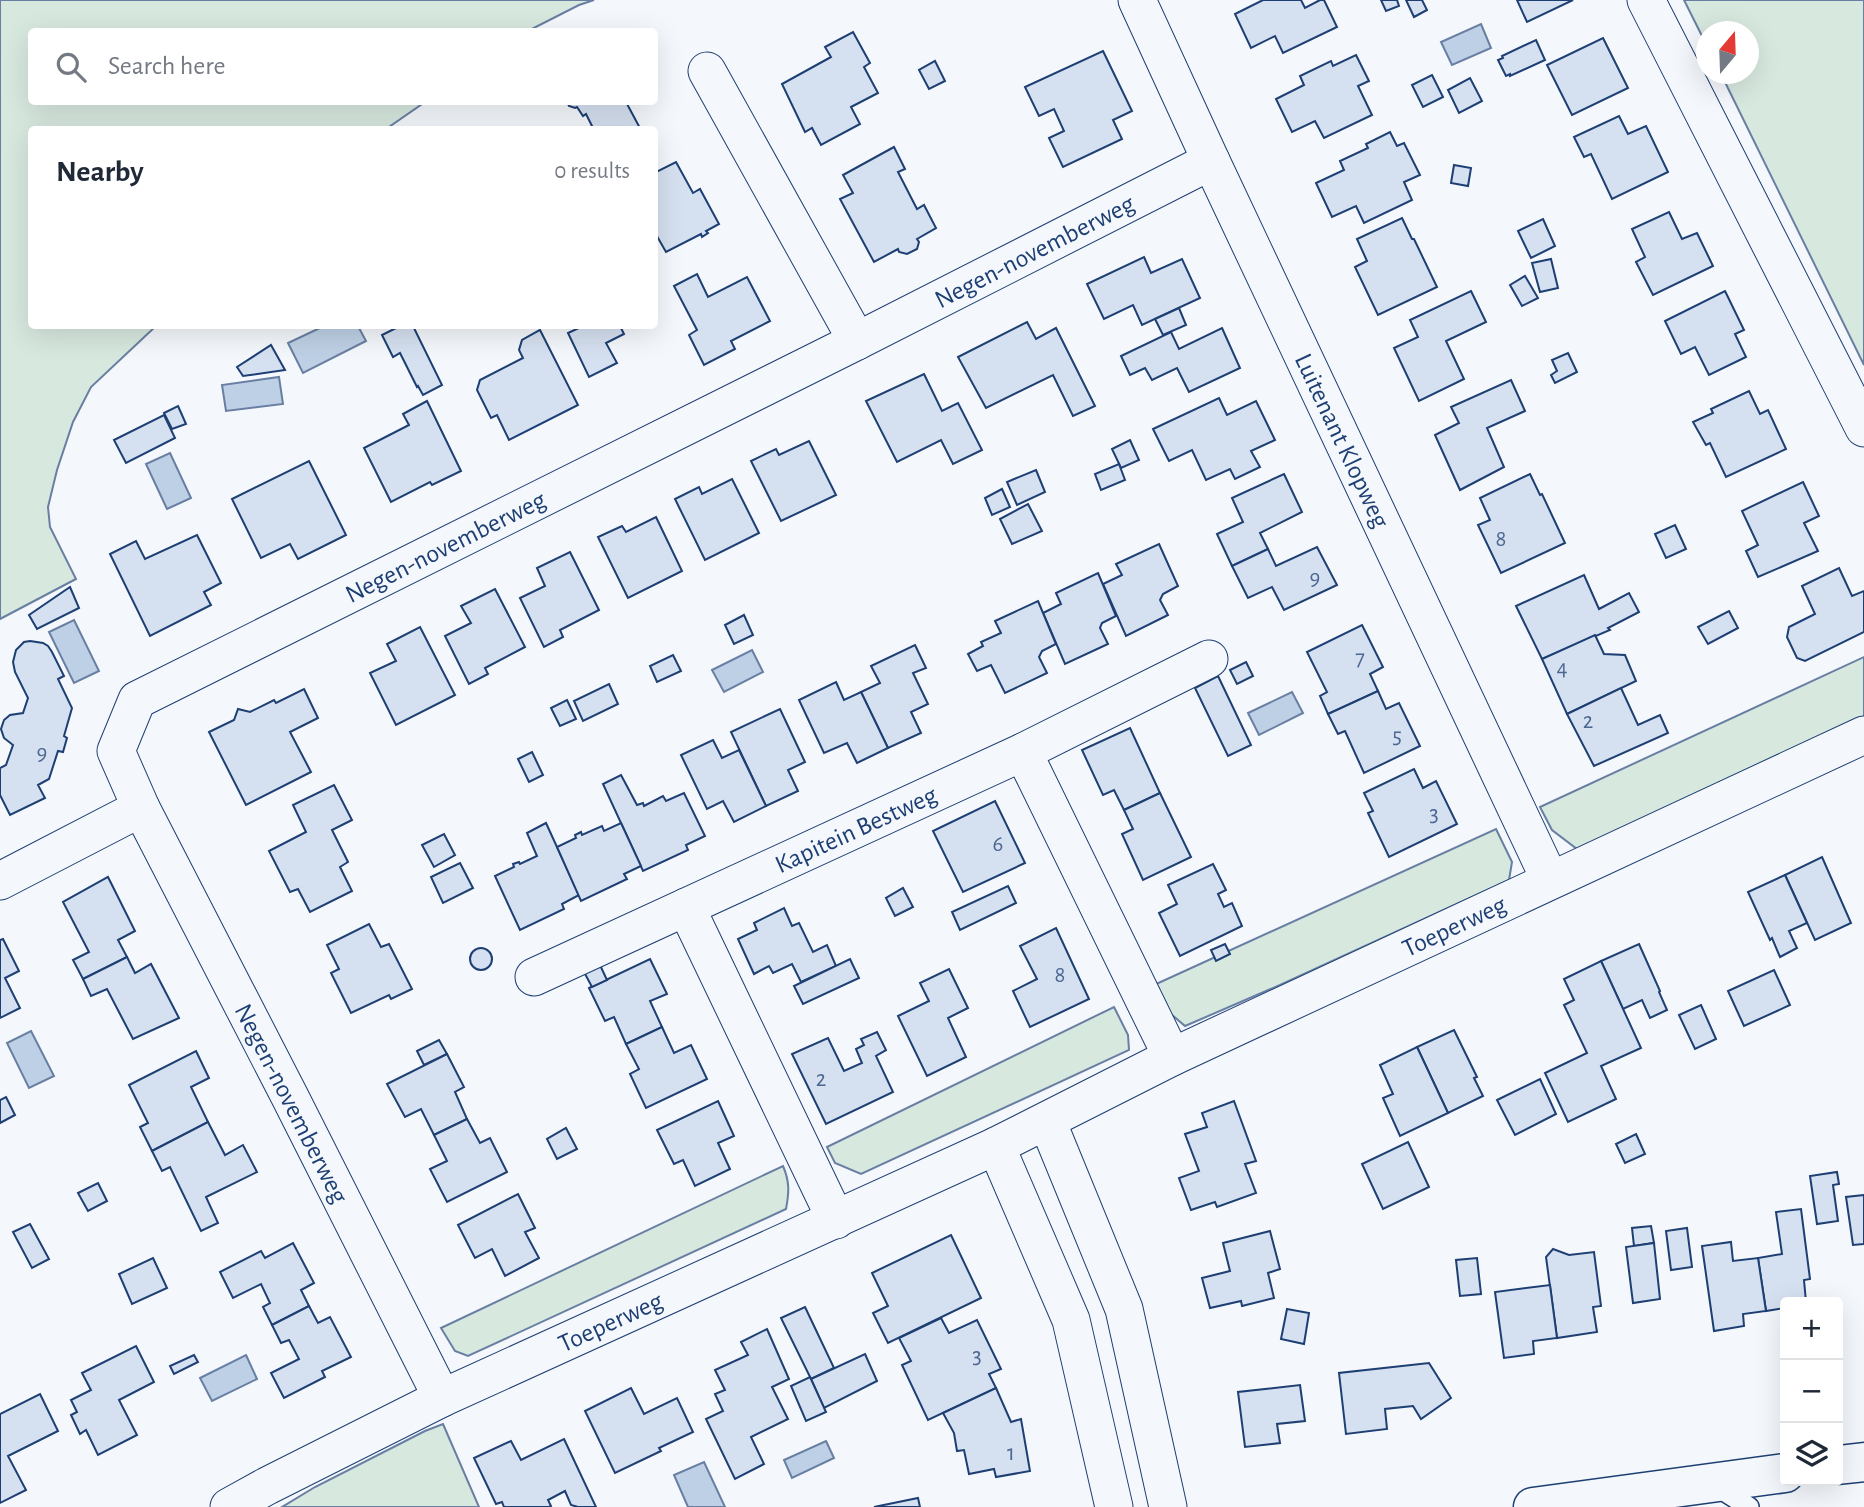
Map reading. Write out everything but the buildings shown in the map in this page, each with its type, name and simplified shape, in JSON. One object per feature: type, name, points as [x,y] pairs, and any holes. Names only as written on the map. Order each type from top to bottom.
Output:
[{"type":"main road","points":[[1843,1464],[1864,1461]]},
{"type":"main road","points":[[1533,1507],[1654,1499],[1713,1484],[1780,1474]]},
{"type":"street","name":"Luitenant Klopweg","points":[[1137,0],[1550,880]]},
{"type":"street","points":[[1646,0],[1864,428]]},
{"type":"street","points":[[707,71],[858,341]]},
{"type":"street","name":"Negen-novemberweg","points":[[442,1398],[141,808],[116,751],[137,700],[858,341],[1211,161]]},
{"type":"street","name":"Kapitein Bestweg","points":[[534,977],[1023,752],[1209,659]]},
{"type":"street","name":"Toeperweg","points":[[229,1507],[442,1398],[996,1146],[1172,1056],[1864,734]]},
{"type":"street","points":[[1023,752],[1172,1056]]},
{"type":"street","points":[[0,881],[141,808]]},
{"type":"street","points":[[686,907],[836,1220]]},
{"type":"street","points":[[1047,1121],[1124,1309],[1168,1507]]},
{"type":"street","points":[[996,1146],[1070,1320],[1114,1507]]},
{"type":"lane","points":[[1713,1484],[1749,1507]]},
{"type":"shaded area","points":[[0,0],[594,0],[534,28],[28,28],[28,105],[421,105],[390,126],[28,126],[28,329],[153,329],[91,387],[73,422],[57,470],[48,507],[50,527],[76,579],[0,619]]},
{"type":"shaded area","points":[[1684,0],[1864,0],[1864,365],[1726,84],[1759,84],[1759,21],[1696,21],[1696,24]]},
{"type":"shaded area","points":[[1864,657],[1864,720],[1577,849],[1552,830],[1540,807]]},
{"type":"shaded area","points":[[1496,829],[1512,862],[1509,880],[1280,985],[1185,1026],[1171,1014],[1154,985]]},
{"type":"shaded area","points":[[1114,1007],[1128,1035],[1129,1050],[861,1174],[835,1163],[827,1147]]},
{"type":"shaded area","points":[[783,1166],[788,1188],[786,1209],[468,1356],[455,1351],[441,1328]]},
{"type":"shaded area","points":[[443,1424],[479,1507],[282,1507],[315,1487]]},
{"type":"water","points":[[1481,24],[1491,48],[1452,65],[1441,42]]},
{"type":"water","points":[[318,329],[360,329],[366,341],[303,373],[288,343]]},
{"type":"water","points":[[279,377],[283,404],[226,411],[222,385]]},
{"type":"water","points":[[170,453],[191,498],[167,509],[146,464]]},
{"type":"water","points":[[74,620],[99,671],[74,683],[49,632]]},
{"type":"water","points":[[752,650],[763,672],[724,692],[712,670]]},
{"type":"water","points":[[1292,692],[1303,713],[1259,735],[1248,713]]},
{"type":"water","points":[[31,1031],[54,1076],[29,1088],[7,1043]]},
{"type":"water","points":[[246,1355],[257,1379],[212,1401],[200,1378]]},
{"type":"water","points":[[826,1441],[834,1458],[792,1478],[784,1460]]},
{"type":"water","points":[[704,1462],[725,1507],[688,1507],[674,1475]]}]
